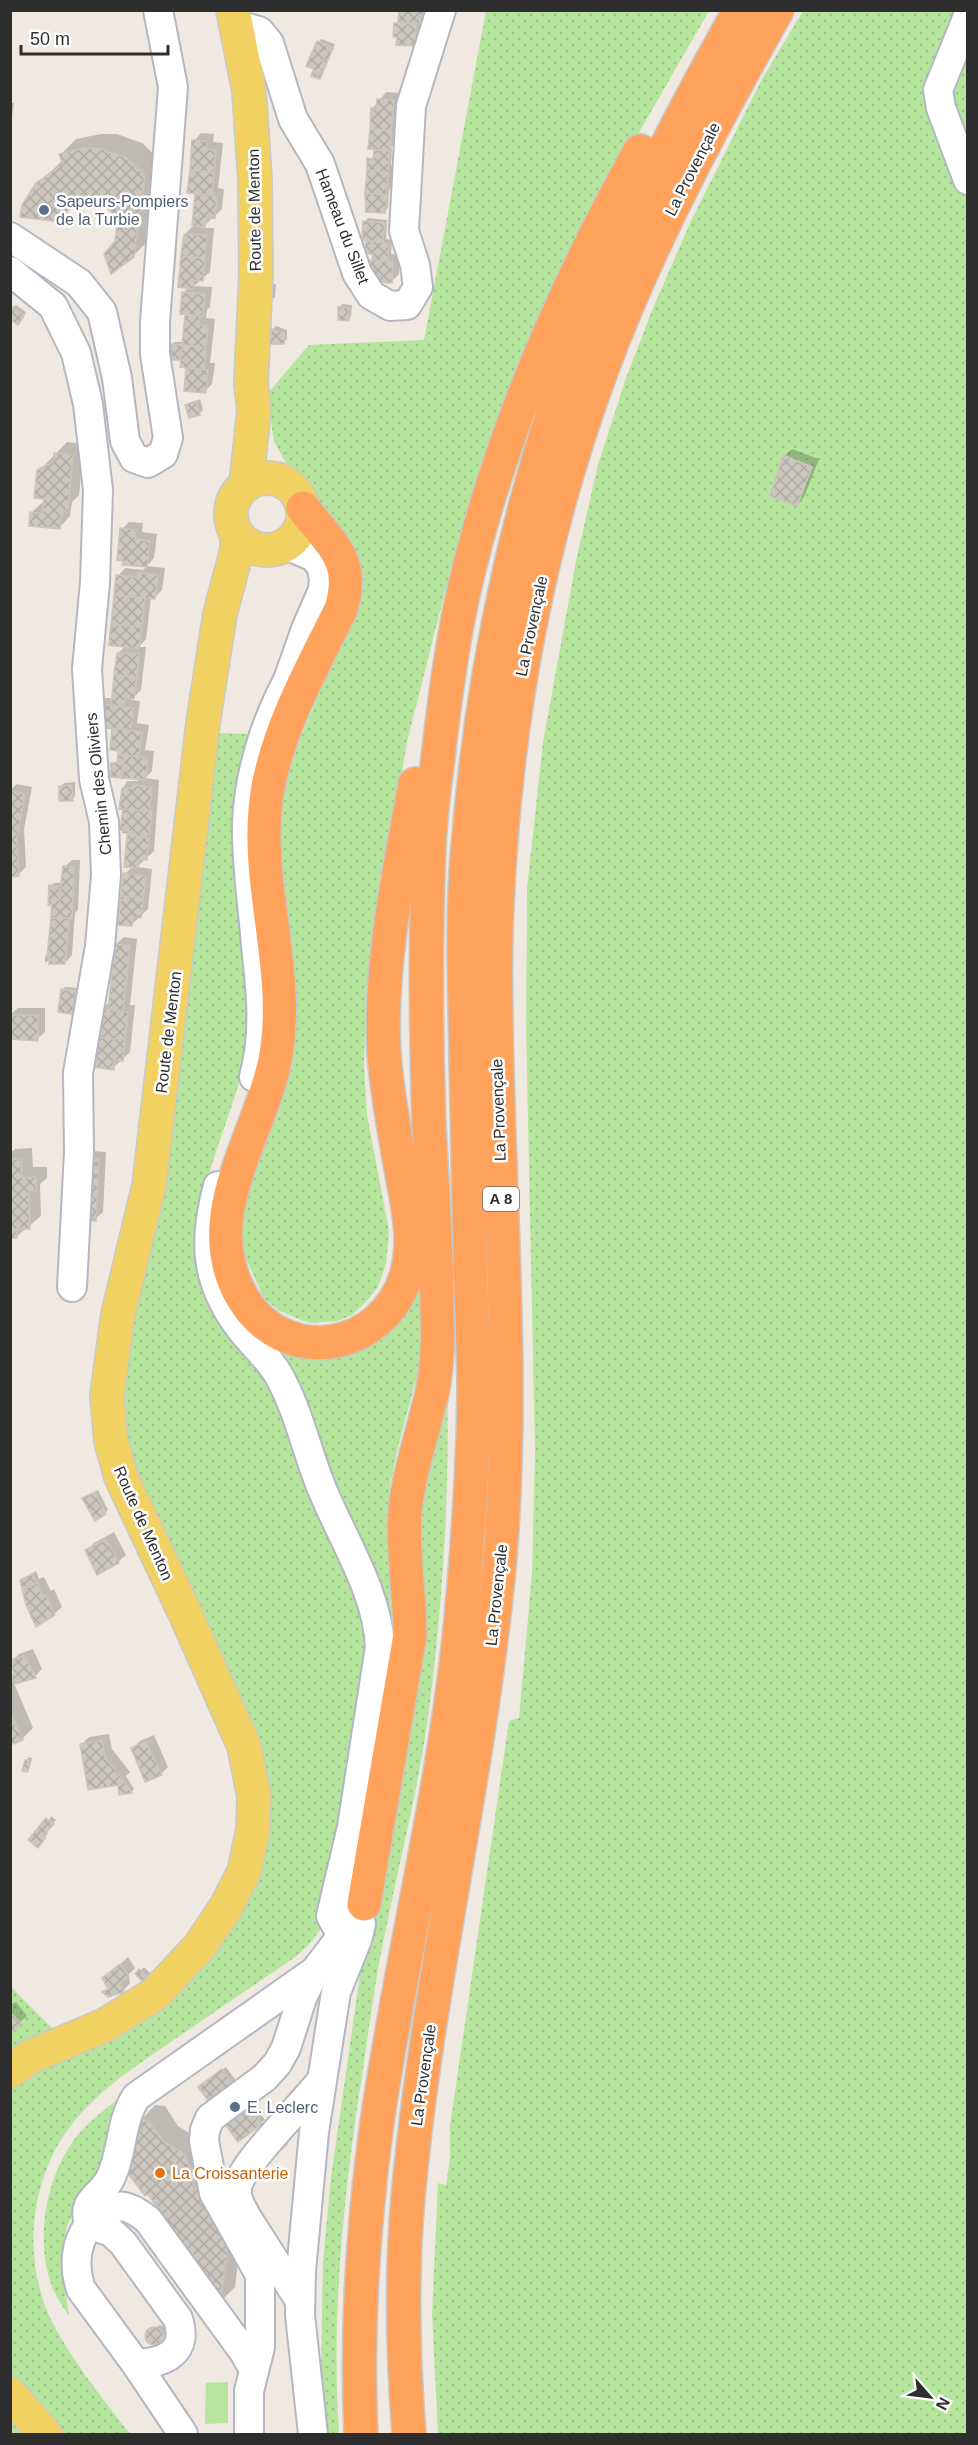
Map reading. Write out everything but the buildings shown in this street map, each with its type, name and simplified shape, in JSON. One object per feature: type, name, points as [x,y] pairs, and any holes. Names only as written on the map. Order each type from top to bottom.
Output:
[{"type":"highway","points":[[303,508],[338,551],[347,577],[347,590],[341,609],[287,724],[268,788],[263,863],[280,998],[279,1030],[267,1091],[238,1169],[226,1219],[226,1246],[235,1284],[246,1304],[259,1318],[275,1331],[292,1339],[329,1343],[344,1340],[376,1323],[388,1310],[407,1274],[412,1231],[390,1106],[384,1057],[385,978],[418,764],[432,700],[493,487],[524,398],[607,212],[674,93],[729,10]]},
{"type":"highway","name":"La Provençale","points":[[362,2434],[360,2325],[370,2182],[386,2070],[456,1674],[470,1523],[474,1390],[464,938],[468,849],[490,672],[526,504],[544,439],[589,314],[643,192],[740,10]]},
{"type":"highway","name":"La Provençale","points":[[410,2434],[404,2296],[405,2245],[412,2159],[442,1952],[479,1734],[501,1540],[506,1451],[506,1349],[496,1003],[496,910],[504,802],[516,700],[531,619],[554,519],[603,366],[680,192],[732,89],[777,10]]},
{"type":"highway","points":[[364,1904],[410,1635],[405,1515],[410,1478],[433,1389],[436,1363],[438,1311],[427,1017],[429,845],[443,711],[462,600]]},
{"type":"main road","name":"Route de Menton","points":[[234,18],[249,92],[255,179],[256,274],[251,383],[254,411],[246,485]]},
{"type":"main road","name":"Route de Menton","points":[[254,411],[273,465],[282,482]]},
{"type":"main road","points":[[258,478],[271,478],[282,482],[292,488],[299,497],[303,508],[300,530],[278,548],[256,549],[245,544],[237,535],[231,512],[234,501],[246,485],[258,478]]},
{"type":"main road","name":"Route de Menton","points":[[10,2071],[32,2056],[105,2025],[155,1994],[200,1946],[226,1907],[244,1872],[254,1830],[254,1796],[244,1746],[121,1477],[111,1441],[107,1396],[118,1314],[149,1186],[203,723],[218,634],[219,614],[237,550],[237,535]]},
{"type":"main road","name":"Route de Menton","points":[[218,634],[244,580],[278,548]]},
{"type":"main road","points":[[10,2394],[45,2434]]},
{"type":"street","points":[[10,237],[79,283],[102,312],[117,378],[125,441],[134,458],[148,464],[163,454],[168,438],[155,354],[154,322],[173,87],[158,10]]},
{"type":"street","name":"Hameau du Sillet","points":[[234,18],[259,31],[269,43],[294,119],[320,164],[357,273],[371,295],[390,306],[407,305],[418,287],[415,265],[404,231],[411,106],[441,10]]},
{"type":"street","points":[[968,16],[938,90],[940,108],[968,180]]},
{"type":"street","name":"Chemin des Oliviers","points":[[10,271],[53,306],[76,353],[88,404],[99,490],[95,582],[87,669],[94,779],[104,822],[106,875],[100,946],[78,1073],[79,1152],[72,1287]]},
{"type":"street","points":[[278,548],[314,557],[321,566],[324,578],[323,590],[306,628],[288,680]]},
{"type":"street","points":[[342,1936],[331,1916],[352,1827],[380,1647],[379,1630],[368,1595],[322,1489],[278,1374],[227,1309],[208,1255],[213,1205],[259,1058],[263,1023],[247,823],[260,751],[272,715],[288,680],[347,577]]},
{"type":"street","points":[[249,2434],[249,2391],[260,2347],[260,2275],[214,2193],[204,2141],[205,2130],[210,2118],[264,2078],[277,2064],[286,2048],[302,1998],[315,1971],[364,1904]]},
{"type":"street","points":[[313,2434],[304,2360],[300,2301],[301,2271],[320,2082],[336,1992],[357,1940],[364,1904]]},
{"type":"street","points":[[89,2224],[87,2206],[108,2183],[114,2171],[124,2124],[136,2097],[315,1971]]},
{"type":"street","points":[[300,2301],[246,2216],[239,2203],[237,2189],[253,2159],[305,2102],[320,2082]]},
{"type":"street","points":[[183,2434],[136,2364],[81,2289],[77,2278],[79,2247],[82,2234],[89,2224],[112,2207],[122,2206],[139,2213],[148,2220],[244,2352],[254,2370]]},
{"type":"street","points":[[89,2224],[111,2232],[123,2243],[178,2319],[180,2336],[172,2353],[157,2363],[136,2364]]},
{"type":"green space","points":[[486,11],[709,11],[603,195],[487,460],[453,560],[407,742],[366,992],[364,1067],[367,1115],[389,1231],[386,1264],[378,1287],[352,1315],[338,1321],[310,1323],[278,1310],[264,1298],[244,1255],[241,1232],[277,857],[279,811],[290,763],[346,630],[319,506],[306,483],[294,475],[287,465],[274,441],[267,394],[309,345],[424,340]]},
{"type":"green space","points":[[803,11],[967,11],[967,2434],[438,2434],[432,2313],[438,2183],[446,2185],[450,2158],[450,2126],[509,1721],[519,1718],[532,1573],[535,1451],[526,1026],[527,888],[543,742],[576,561],[598,465],[626,378],[653,308],[691,221],[761,81]]},
{"type":"green space","points":[[215,733],[254,734],[249,1023],[245,1060],[238,1087],[208,1177],[200,1209],[196,1239],[197,1268],[204,1295],[213,1313],[249,1358],[267,1342],[347,1348],[364,1347],[384,1336],[401,1319],[424,1279],[421,1361],[390,1485],[388,1513],[395,1657],[332,1912],[313,1940],[298,1955],[136,2066],[93,2101],[69,2128],[45,2173],[34,2222],[36,2274],[42,2298],[52,2322],[69,2351],[130,2434],[11,2434],[10,1986],[76,2052],[125,2027],[262,1824],[136,1487],[123,1440],[117,1374]]},
{"type":"green space","points":[[447,1383],[444,1543],[439,1623],[430,1702],[415,1795],[376,1978],[350,2160],[338,2296],[339,2434],[322,2434],[323,2261],[331,2177],[362,1961],[418,1520]]},
{"type":"green space","points":[[136,2086],[114,2143],[67,2226],[61,2259],[69,2316],[54,2292],[46,2266],[44,2227],[51,2188],[66,2152],[77,2136],[97,2116]]},
{"type":"green space","points":[[228,2382],[228,2423],[205,2424],[206,2383]]},
{"type":"place","name":"Sapeurs-Pompiers de la Turbie","points":[[44,210]]},
{"type":"place","name":"E. Leclerc","points":[[235,2107]]},
{"type":"place","name":"La Croissanterie","points":[[160,2173]]}]
